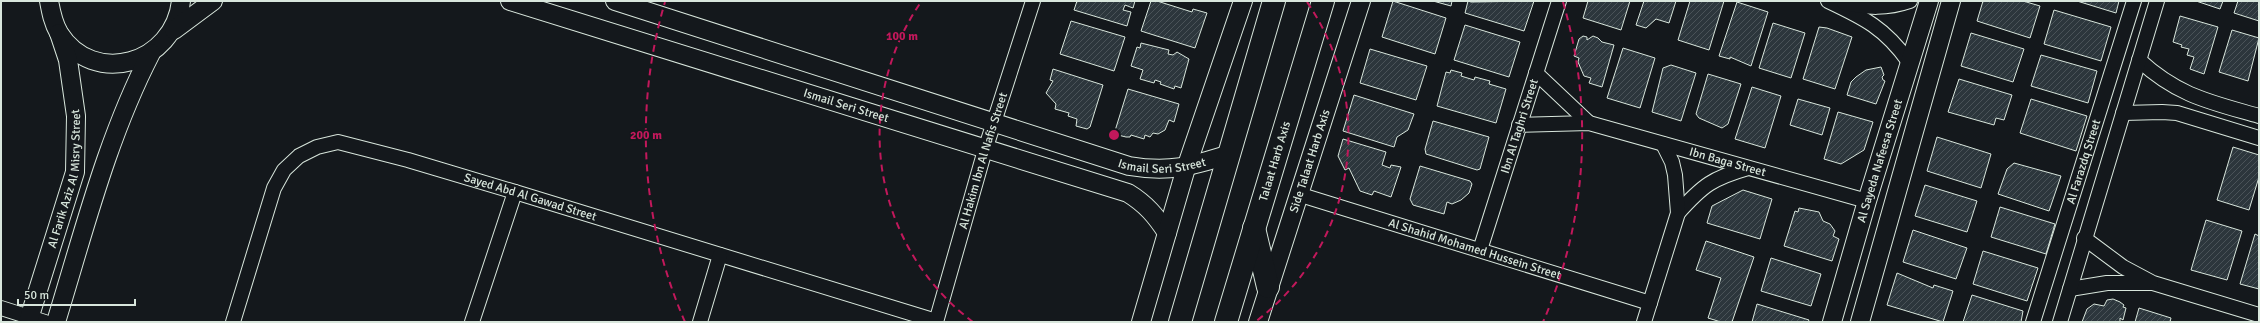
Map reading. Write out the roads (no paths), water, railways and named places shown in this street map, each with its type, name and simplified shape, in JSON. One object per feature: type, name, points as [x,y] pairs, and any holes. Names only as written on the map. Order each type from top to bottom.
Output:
[{"type":"main road","points":[[1180,322],[1274,1]]},
{"type":"main road","name":"Talaat Harb Axis","points":[[1226,322],[1323,1]]},
{"type":"main road","points":[[1254,228],[1268,288]]},
{"type":"street","points":[[42,1],[50,9],[59,33],[73,49],[91,59],[118,63],[132,61],[151,53],[163,43],[173,30],[180,14],[181,1]]},
{"type":"street","points":[[173,30],[213,1]]},
{"type":"street","name":"Ismail Seri Street","points":[[510,1],[643,41],[985,150],[1128,193],[1142,202],[1154,214],[1167,233]]},
{"type":"street","name":"Ismail Seri Street","points":[[615,1],[996,122],[1129,166],[1148,169],[1186,168],[1230,154]]},
{"type":"street","name":"Al Hakim Ibn Al Nafis Street","points":[[936,322],[985,150],[996,122],[1034,1]]},
{"type":"street","points":[[1141,322],[1186,168],[1243,1]]},
{"type":"street","name":"Side Talaat Harb Axis","points":[[1258,322],[1361,1]]},
{"type":"street","name":"Ibn Al Taghri Street","points":[[1480,250],[1559,1]]},
{"type":"street","points":[[1829,1],[1871,8],[1896,6],[1910,1]]},
{"type":"street","points":[[1829,1],[1868,20],[1888,36],[1909,62]]},
{"type":"street","name":"Al Sayeda Nafeesa Street","points":[[1832,322],[1909,62],[1929,1]]},
{"type":"street","name":"Al Sayeda Nafeesa Street","points":[[1860,322],[1951,1]]},
{"type":"street","name":"Al Farazdq Street","points":[[2033,322],[2134,1]]},
{"type":"street","name":"Al Farazdq Street","points":[[2060,322],[2084,238],[2157,1]]},
{"type":"street","name":"Al Farik Aziz Al Misry Street","points":[[34,320],[75,172],[76,116],[68,60],[59,33]]},
{"type":"street","points":[[56,322],[113,138],[134,88],[151,53]]},
{"type":"street","points":[[2139,60],[2153,73],[2181,91],[2259,116]]},
{"type":"street","name":"Ibn Baga Street","points":[[1536,73],[1589,123]]},
{"type":"street","points":[[2123,114],[2162,112],[2177,114],[2259,138]]},
{"type":"street","name":"Ibn Baga Street","points":[[1519,125],[1589,123],[1867,201]]},
{"type":"street","points":[[2091,140],[2113,146]]},
{"type":"street","name":"Sayed Abd Al Gawad Street","points":[[232,322],[274,188],[284,170],[299,156],[317,147],[338,142],[408,160],[515,192],[936,322]]},
{"type":"street","points":[[1644,322],[1678,213],[1675,175],[1672,162],[1663,144]]},
{"type":"street","points":[[1678,213],[1693,196],[1711,182],[1721,176],[1749,168]]},
{"type":"street","points":[[472,322],[515,192]]},
{"type":"street","name":"Al Shahid Mohamed Hussein Street","points":[[1300,195],[1650,303]]},
{"type":"street","points":[[2084,238],[2123,267],[2153,283],[2259,315]]},
{"type":"street","points":[[700,322],[720,255]]},
{"type":"street","points":[[2070,289],[2107,283],[2153,283]]},
{"type":"street","points":[[1,308],[34,320]]}]
